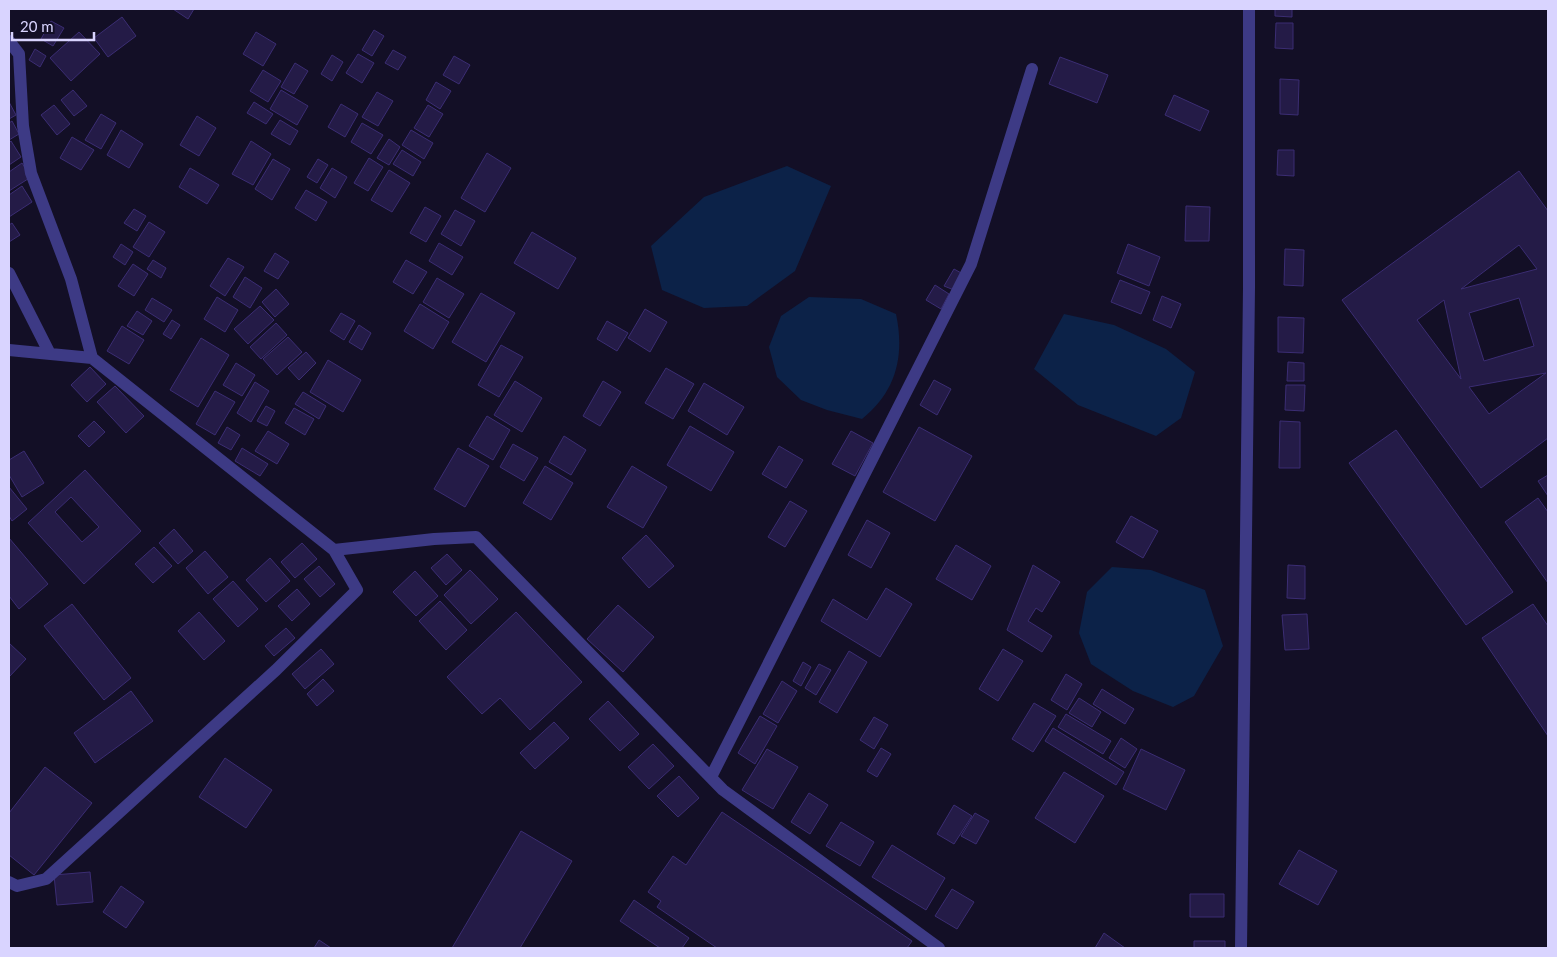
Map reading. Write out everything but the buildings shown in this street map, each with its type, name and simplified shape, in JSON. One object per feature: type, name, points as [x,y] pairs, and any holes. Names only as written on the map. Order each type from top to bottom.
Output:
[{"type":"street","points":[[1241,948],[1249,288],[1249,9]]},
{"type":"street","points":[[9,41],[19,54],[23,126],[31,173],[71,279],[92,358]]},
{"type":"street","points":[[711,777],[971,264],[1032,69]]},
{"type":"street","points":[[9,273],[50,354]]},
{"type":"street","points":[[9,350],[92,358],[334,550],[358,590],[276,670],[46,879],[17,886],[9,882]]},
{"type":"street","points":[[334,550],[434,539],[476,537],[723,790],[939,948]]},
{"type":"water","points":[[787,166],[831,186],[795,271],[747,306],[704,308],[662,290],[651,246],[704,197]]},
{"type":"water","points":[[809,297],[861,299],[896,314],[899,344],[895,372],[883,397],[862,419],[827,410],[801,400],[777,377],[769,347],[781,316]]},
{"type":"water","points":[[1064,314],[1114,325],[1166,349],[1195,372],[1181,418],[1156,436],[1078,405],[1034,369]]},
{"type":"water","points":[[1112,567],[1151,570],[1205,590],[1223,646],[1194,696],[1173,707],[1133,691],[1091,664],[1079,633],[1087,592]]}]
